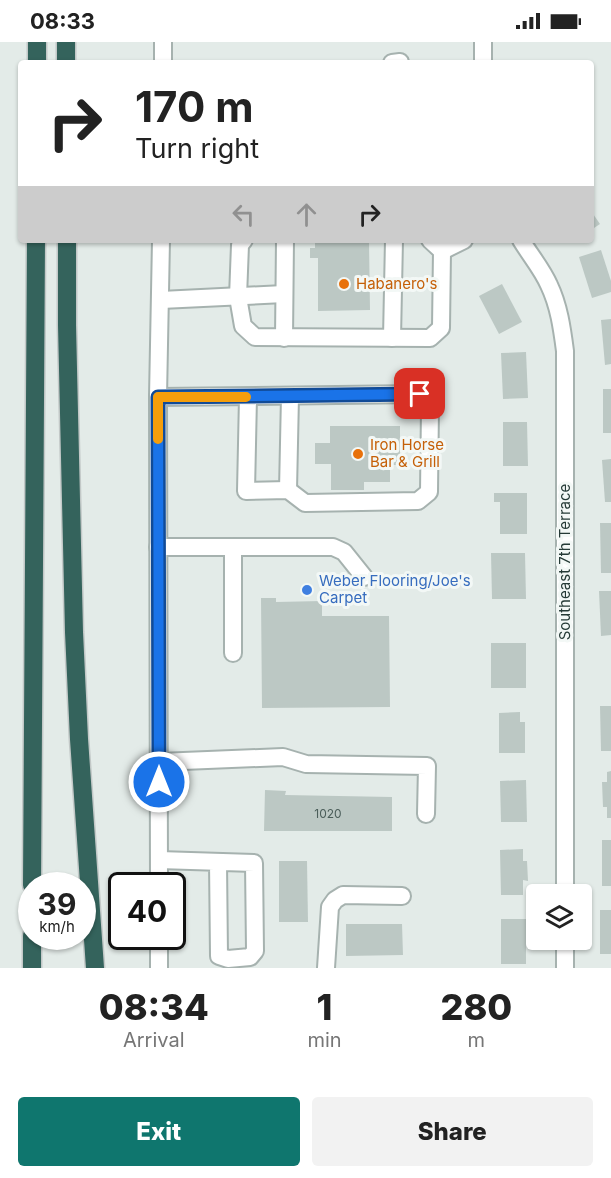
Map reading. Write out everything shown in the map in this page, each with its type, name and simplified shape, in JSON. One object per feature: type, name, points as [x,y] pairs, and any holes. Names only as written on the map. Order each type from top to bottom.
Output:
[{"type":"highway","points":[[37,42],[37,60]]},
{"type":"highway","points":[[66,42],[66,60]]},
{"type":"highway","points":[[32,872],[36,243]]},
{"type":"highway","points":[[67,243],[75,644],[79,739],[95,968]]},
{"type":"highway","points":[[32,950],[32,968]]},
{"type":"street","points":[[163,42],[163,60]]},
{"type":"street","points":[[483,42],[483,60]]},
{"type":"street","points":[[159,872],[158,397],[161,243]]},
{"type":"street","points":[[242,243],[238,297],[243,326],[255,337],[284,338],[430,338],[441,328],[436,245]]},
{"type":"street","points":[[284,338],[285,243]]},
{"type":"street","points":[[392,338],[394,243]]},
{"type":"street","name":"Southeast 7th Terrace","points":[[523,243],[549,284],[557,307],[565,351],[565,884]]},
{"type":"street","points":[[161,300],[284,294]]},
{"type":"street","points":[[158,397],[420,394],[430,407],[429,492],[418,501],[305,503],[288,490],[246,491],[248,397]]},
{"type":"street","points":[[288,490],[290,396]]},
{"type":"street","points":[[158,547],[333,547],[344,552],[364,577]]},
{"type":"street","points":[[233,547],[233,653]]},
{"type":"street","points":[[159,762],[283,757],[306,764],[427,766],[426,814]]},
{"type":"street","points":[[159,860],[254,863],[255,951],[250,957],[228,959],[219,956],[218,862]]},
{"type":"street","points":[[326,968],[330,908],[335,900],[343,895],[402,896]]},
{"type":"street","points":[[159,950],[159,968]]},
{"type":"street","points":[[565,950],[565,968]]},
{"type":"building","points":[[594,215],[600,224],[594,228]]},
{"type":"building","name":"Habanero's","points":[[315,243],[369,243],[370,310],[318,311],[318,258],[310,258],[310,248],[315,248]]},
{"type":"building","points":[[601,250],[611,281],[611,292],[592,298],[579,257]]},
{"type":"building","points":[[502,284],[522,322],[499,334],[479,296]]},
{"type":"building","points":[[611,319],[611,364],[605,365],[601,320]]},
{"type":"building","points":[[526,352],[528,398],[503,399],[501,353]]},
{"type":"building","points":[[603,389],[611,389],[611,433],[603,433]]},
{"type":"building","points":[[503,422],[527,422],[528,466],[503,466]]},
{"type":"building","name":"Iron Horse Bar & Grill","points":[[330,426],[400,426],[400,465],[390,465],[390,482],[364,482],[364,490],[331,490],[331,464],[315,464],[315,443],[330,443]]},
{"type":"building","points":[[611,459],[611,502],[605,502],[602,460]]},
{"type":"building","points":[[494,493],[527,493],[527,534],[500,534],[500,502],[494,502]]},
{"type":"building","points":[[600,523],[611,523],[611,573],[601,573]]},
{"type":"building","points":[[491,553],[525,553],[526,599],[492,599]]},
{"type":"building","points":[[599,591],[611,591],[611,635],[601,636]]},
{"type":"building","points":[[261,598],[276,598],[276,602],[322,601],[322,616],[389,616],[390,707],[262,708]]},
{"type":"building","points":[[491,643],[526,643],[526,688],[491,688]]},
{"type":"building","points":[[600,706],[611,706],[611,751],[601,751]]},
{"type":"building","points":[[520,712],[520,722],[525,722],[525,753],[499,753],[499,713]]},
{"type":"building","points":[[611,771],[611,818],[607,818],[607,807],[603,807],[602,782],[607,782],[607,772]]},
{"type":"building","points":[[526,780],[527,822],[501,822],[500,781]]},
{"type":"building","points":[[265,790],[286,791],[285,795],[392,797],[392,831],[264,831]]},
{"type":"building","points":[[602,840],[611,840],[611,886],[602,886]]},
{"type":"building","points":[[523,849],[523,861],[527,861],[528,881],[523,880],[523,895],[501,895],[500,850]]},
{"type":"building","points":[[279,861],[307,861],[308,922],[279,922]]},
{"type":"building","points":[[600,910],[611,910],[611,954],[600,954]]},
{"type":"building","points":[[501,919],[526,919],[526,964],[501,964]]},
{"type":"building","points":[[346,924],[402,924],[403,955],[346,956]]},
{"type":"slow traffic","points":[[158,439],[158,397],[246,397]]},
{"type":"place","name":"Habanero's","points":[[344,284]]},
{"type":"place","name":"Iron Horse Bar & Grill","points":[[358,454]]},
{"type":"place","name":"Weber Flooring/Joe's Carpet","points":[[307,590]]},
{"type":"route","points":[[159,782],[158,397],[420,394]]}]
